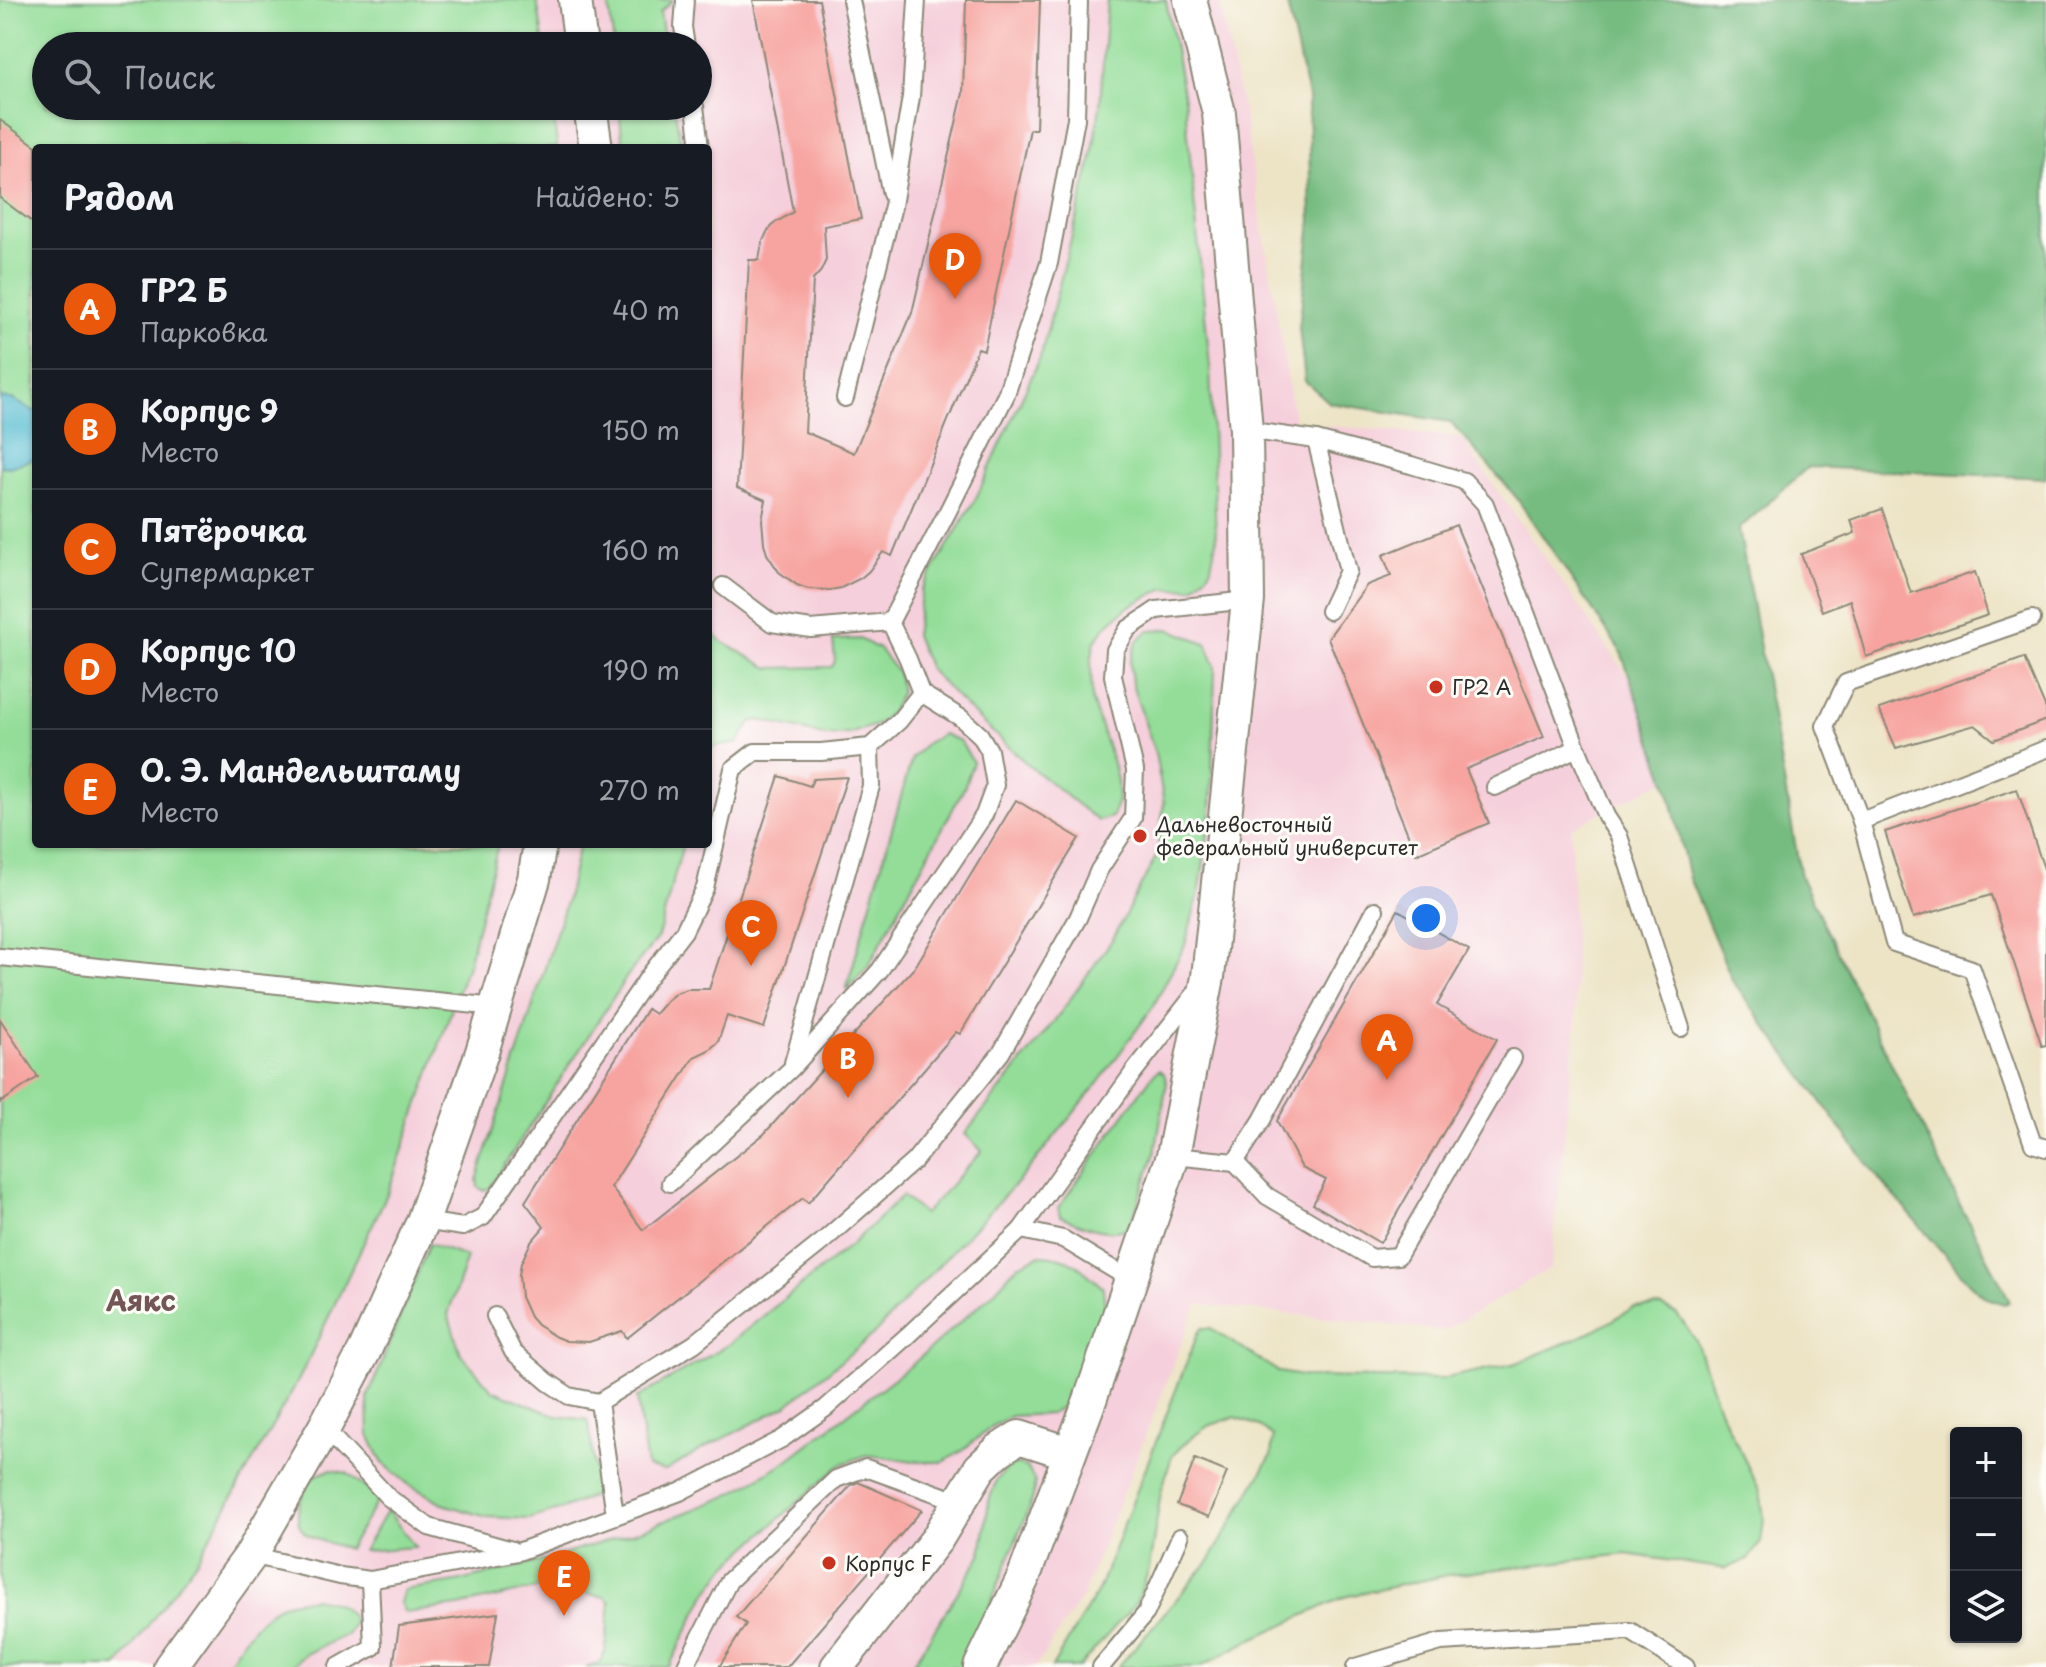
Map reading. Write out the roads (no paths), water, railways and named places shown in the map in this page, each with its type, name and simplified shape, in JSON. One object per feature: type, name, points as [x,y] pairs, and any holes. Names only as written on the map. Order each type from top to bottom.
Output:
[{"type":"street","points":[[575,0],[579,32]]},
{"type":"street","points":[[980,1667],[1024,1576],[1090,1400],[1173,1156],[1208,977],[1248,600],[1246,430],[1219,113],[1190,0]]},
{"type":"street","points":[[592,120],[595,144]]},
{"type":"street","points":[[170,1667],[251,1555],[365,1350],[423,1221],[482,1052],[534,879],[539,848]]},
{"type":"street","points":[[837,1667],[937,1539],[980,1468],[999,1450],[1019,1437],[1069,1453]]},
{"type":"lane","points":[[684,32],[685,0]]},
{"type":"lane","points":[[851,0],[893,206]]},
{"type":"lane","points":[[845,398],[893,206],[911,97],[917,0]]},
{"type":"lane","points":[[890,622],[1006,395],[1049,263],[1076,119],[1079,0]]},
{"type":"lane","points":[[697,120],[700,144]]},
{"type":"lane","points":[[1246,430],[1316,440],[1464,481],[1485,504],[1577,748],[1606,816],[1619,836],[1681,1028]]},
{"type":"lane","points":[[1316,440],[1348,571],[1329,611]]},
{"type":"lane","points":[[723,586],[772,623],[811,629],[890,622]]},
{"type":"lane","points":[[495,1316],[513,1352],[548,1382],[569,1396],[599,1402],[694,1344],[822,1242],[914,1161],[1001,1053],[1078,918],[1099,870],[1133,818],[1135,770],[1113,676],[1115,650],[1128,629],[1156,610],[1248,600]]},
{"type":"lane","points":[[2032,619],[1846,683],[1825,726],[1861,821],[1894,943],[1972,969],[2033,1144],[2046,1148]]},
{"type":"lane","points":[[670,1183],[792,1068],[880,970],[984,815],[995,785],[989,750],[980,735],[961,718],[921,693],[890,622]]},
{"type":"lane","points":[[423,1221],[463,1227],[483,1217],[640,989],[684,931],[705,888],[733,769],[755,752],[821,752],[870,747],[899,721],[921,693]]},
{"type":"lane","points":[[792,1068],[871,786],[870,747]]},
{"type":"lane","points":[[1495,787],[1577,748]]},
{"type":"lane","points":[[1861,821],[2046,749]]},
{"type":"lane","points":[[1235,1162],[1262,1120],[1375,910]]},
{"type":"lane","points":[[0,957],[496,1007]]},
{"type":"lane","points":[[251,1555],[370,1580],[518,1552],[680,1492],[782,1439],[826,1408],[1021,1230],[1133,1073],[1208,977]]},
{"type":"lane","points":[[1173,1156],[1235,1162],[1267,1196],[1372,1258],[1398,1256],[1513,1058]]},
{"type":"lane","points":[[1021,1230],[1063,1239],[1131,1280]]},
{"type":"lane","points":[[599,1402],[615,1515]]},
{"type":"lane","points":[[324,1428],[388,1497],[429,1527],[518,1552]]},
{"type":"lane","points":[[685,1667],[729,1581],[836,1479],[866,1468],[960,1502]]},
{"type":"lane","points":[[1101,1667],[1146,1613],[1180,1537]]},
{"type":"lane","points":[[370,1580],[373,1647],[370,1667]]},
{"type":"lane","points":[[1355,1667],[1441,1642],[1630,1631],[1686,1667]]},
{"type":"lane","points":[[338,1667],[373,1647]]},
{"type":"water","points":[[0,398],[12,399],[32,410],[32,459],[10,467],[0,466]]},
{"type":"place","name":"Корпус 10","points":[[955,299]]},
{"type":"place","name":"ГР2 А","points":[[1436,687]]},
{"type":"place","name":"Дальневосточный федеральный университет","points":[[1140,836]]},
{"type":"place","name":"Пятёрочка","points":[[751,966]]},
{"type":"place","name":"ГР2 Б","points":[[1387,1080]]},
{"type":"place","name":"Корпус 9","points":[[848,1098]]},
{"type":"place","name":"Корпус F","points":[[829,1563]]},
{"type":"place","name":"О. Э. Мандельштаму","points":[[564,1616]]},
{"type":"district","name":"Аякс","points":[[141,1299]]}]
